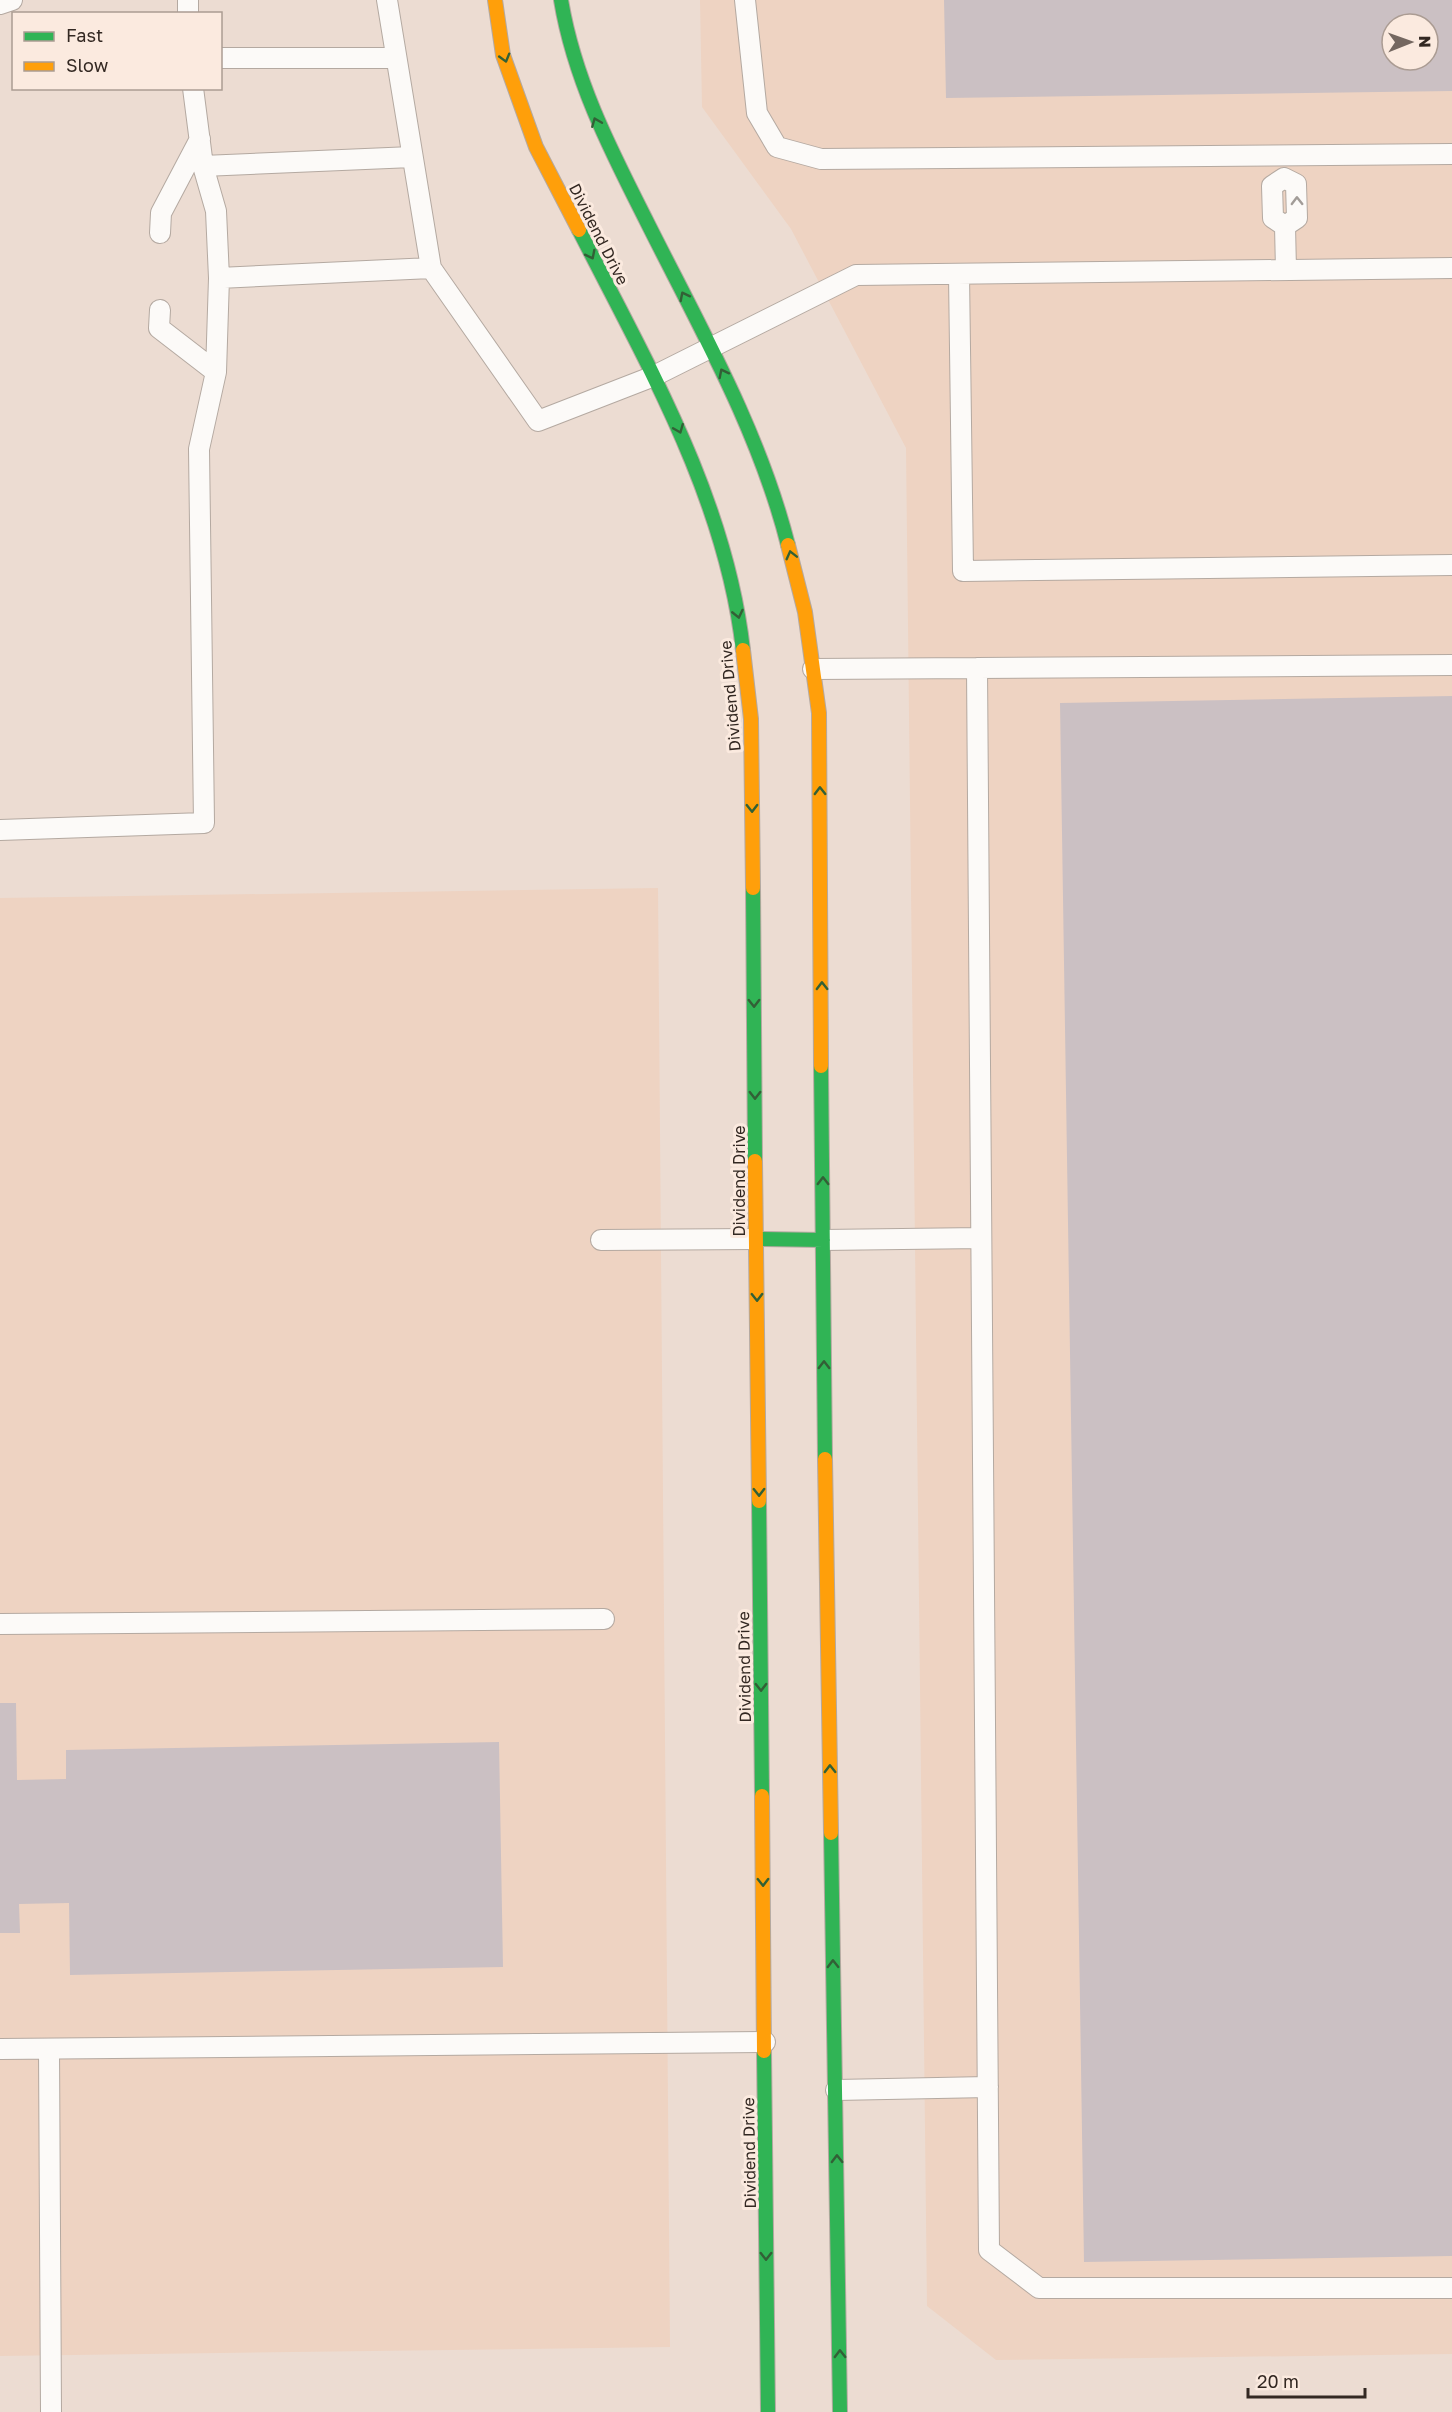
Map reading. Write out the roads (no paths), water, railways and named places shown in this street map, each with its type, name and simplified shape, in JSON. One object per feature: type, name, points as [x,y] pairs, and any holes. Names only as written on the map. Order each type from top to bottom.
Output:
[{"type":"street","name":"Dividend Drive","points":[[495,0],[503,55],[537,147],[676,422],[716,522],[740,622],[751,719],[768,2412]]},
{"type":"street","points":[[561,0],[567,37],[597,124],[737,400],[777,502],[805,612],[819,713],[823,1240],[840,2412]]},
{"type":"street","points":[[756,1239],[823,1240]]},
{"type":"lane","points":[[0,4],[12,0]]},
{"type":"lane","points":[[387,0],[431,268],[538,421],[654,376],[856,275],[1452,268]]},
{"type":"lane","points":[[745,0],[757,113],[777,147],[821,159],[1452,154]]},
{"type":"lane","points":[[222,58],[396,58]]},
{"type":"lane","points":[[0,830],[204,823],[199,449],[216,372],[219,278],[216,211],[203,166],[193,90]]},
{"type":"lane","points":[[160,233],[161,213],[200,139]]},
{"type":"lane","points":[[1284,155],[1284,178],[1272,186],[1273,218],[1285,226],[1286,270]]},
{"type":"lane","points":[[203,166],[412,157]]},
{"type":"lane","points":[[219,278],[431,268]]},
{"type":"lane","points":[[959,274],[963,570],[1452,565]]},
{"type":"lane","points":[[160,310],[159,328],[216,372]]},
{"type":"lane","points":[[813,669],[1452,665]]},
{"type":"lane","points":[[977,668],[989,2250],[1039,2288],[1452,2288]]},
{"type":"lane","points":[[823,1240],[981,1238]]},
{"type":"lane","points":[[601,1240],[756,1239]]},
{"type":"lane","points":[[0,1624],[604,1619]]},
{"type":"lane","points":[[0,2049],[765,2042]]},
{"type":"lane","points":[[49,2049],[51,2412]]},
{"type":"lane","points":[[836,2090],[988,2087]]}]
